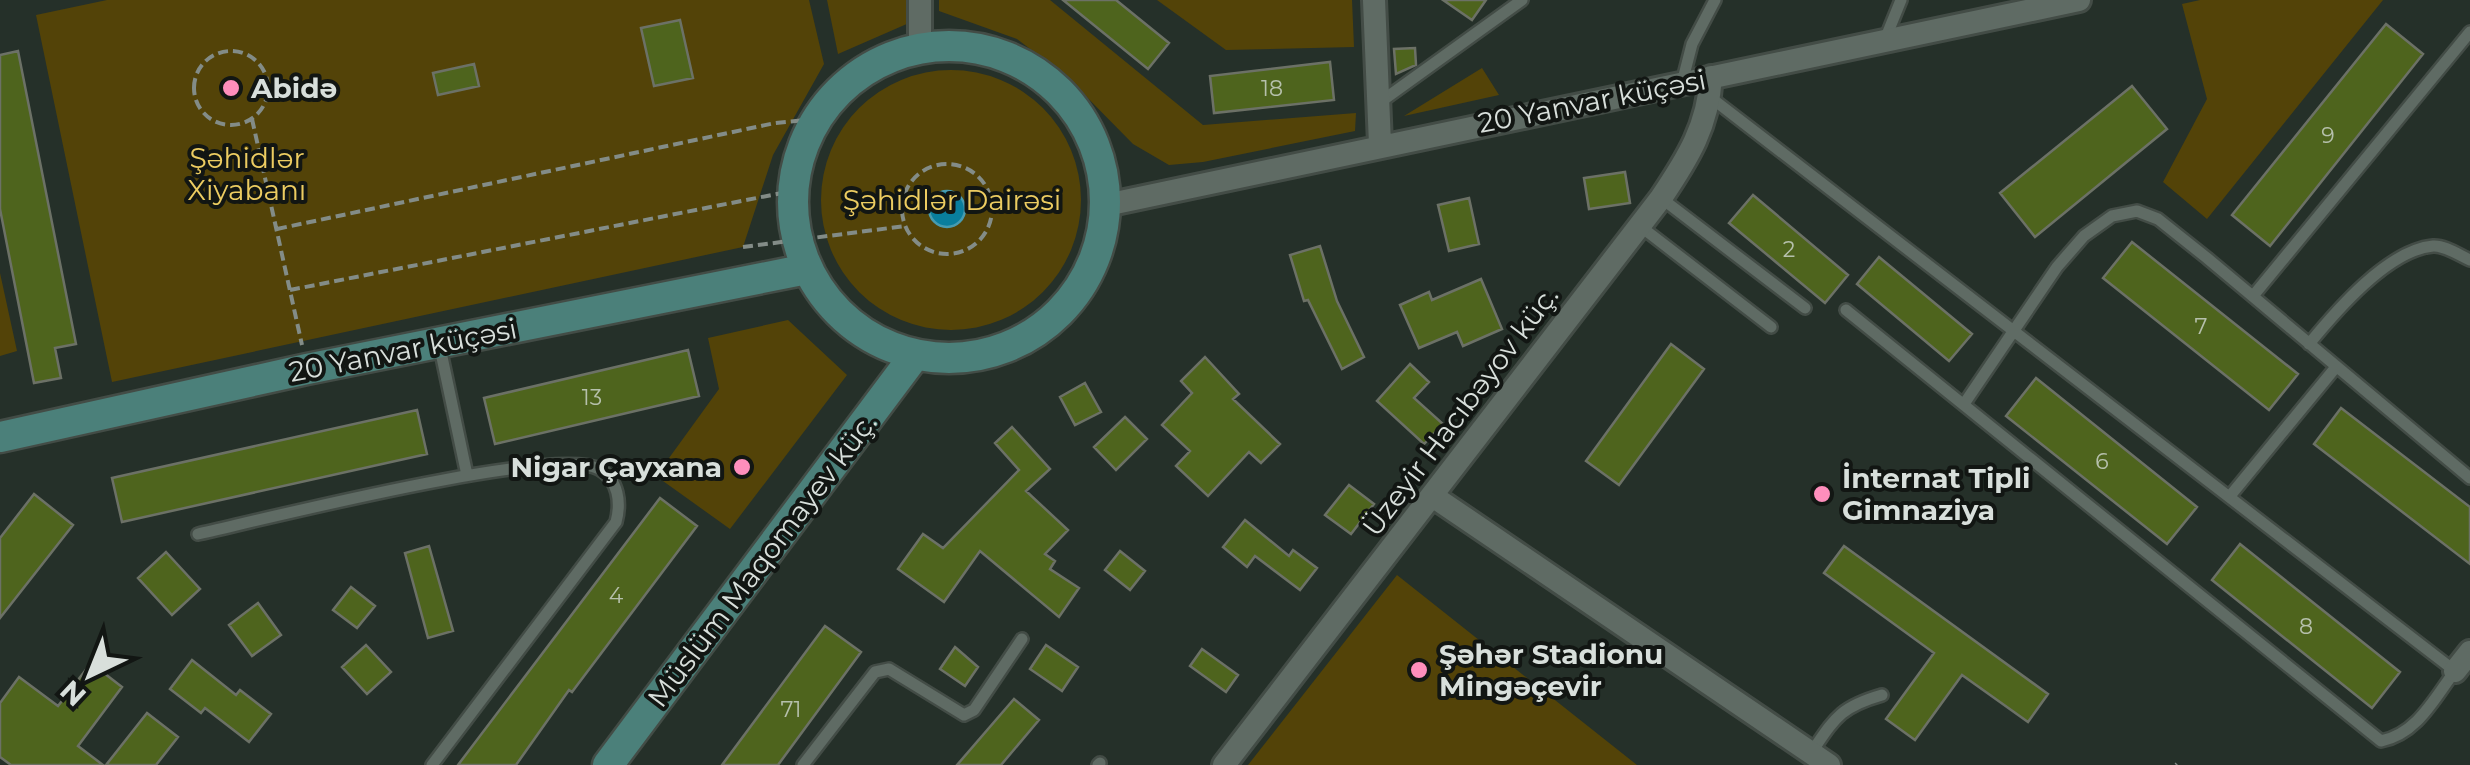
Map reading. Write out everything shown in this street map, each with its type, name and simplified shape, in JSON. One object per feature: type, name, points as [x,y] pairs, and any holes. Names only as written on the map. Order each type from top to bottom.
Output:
[{"type":"main road","points":[[972,46],[1011,58],[1062,92],[1094,144],[1106,205],[1097,250],[1078,292],[1034,334],[976,356],[915,355],[888,346],[840,315],[807,269],[797,243],[792,191],[804,141],[817,119],[831,97],[872,64],[920,47],[972,46]]},
{"type":"main road","name":"20 Yanvar küçəsi","points":[[0,437],[307,369],[807,269]]},
{"type":"main road","name":"Müslüm Maqomayev küç.","points":[[610,764],[915,355]]},
{"type":"street","points":[[920,0],[920,47]]},
{"type":"street","points":[[1374,0],[1380,144]]},
{"type":"street","name":"20 Yanvar küçəsi","points":[[1106,205],[1682,83],[1710,87],[1884,42],[2079,0]]},
{"type":"street","name":"Üzeyir Hacıbəyov küç.","points":[[1224,765],[1661,198],[1696,142],[1710,87]]},
{"type":"street","points":[[1434,496],[1820,759]]},
{"type":"street","points":[[2455,671],[2470,652]]},
{"type":"lane","points":[[1376,106],[1522,0]]},
{"type":"lane","points":[[1682,83],[1692,44],[1715,0]]},
{"type":"lane","points":[[1884,42],[1901,0]]},
{"type":"lane","points":[[2253,296],[2470,32]]},
{"type":"lane","points":[[1710,87],[2455,671],[2412,728],[2399,738],[2381,741],[1846,310]]},
{"type":"lane","points":[[1661,198],[1805,308]]},
{"type":"lane","points":[[1964,404],[2014,328],[2084,236],[2112,216],[2137,211],[2158,219],[2470,478]]},
{"type":"lane","points":[[1640,226],[1771,327]]},
{"type":"lane","points":[[2309,344],[2340,306],[2408,253],[2436,246],[2470,260]]},
{"type":"lane","points":[[439,343],[466,475]]},
{"type":"lane","points":[[2230,496],[2336,367]]},
{"type":"lane","points":[[198,534],[466,475],[571,464],[598,468],[614,483],[621,504],[616,522],[432,765]]},
{"type":"lane","points":[[803,765],[874,672],[888,669],[964,715],[974,710],[1022,639]]},
{"type":"lane","points":[[1820,759],[1836,716],[1850,704],[1882,695]]},
{"type":"path","points":[[252,119],[222,124],[197,105],[193,84],[209,57],[240,52],[264,71],[268,92],[252,119],[307,369]]},
{"type":"path","points":[[277,229],[776,123],[817,119]]},
{"type":"path","points":[[936,165],[962,166],[983,181],[990,192],[992,218],[988,230],[970,249],[945,255],[932,252],[920,246],[905,226],[902,200],[906,188],[924,170],[936,165]]},
{"type":"path","points":[[290,290],[792,191]]},
{"type":"path","points":[[743,247],[905,226]]},
{"type":"green space","name":"Şəhidlər Xiyabanı","points":[[107,0],[809,0],[824,64],[773,155],[743,247],[112,382],[36,15]]},
{"type":"green space","points":[[827,0],[908,0],[909,23],[838,54]]},
{"type":"green space","points":[[939,0],[1050,0],[1203,125],[1356,113],[1355,131],[1203,162],[1169,165],[1133,144],[1067,77],[1017,39],[939,11]]},
{"type":"green space","points":[[1157,0],[1352,0],[1354,47],[1226,50]]},
{"type":"green space","points":[[2200,0],[2383,0],[2207,219],[2163,182],[2207,99],[2182,4]]},
{"type":"green space","points":[[1482,68],[1499,95],[1404,116]]},
{"type":"green space","name":"Şəhidlər Dairəsi","points":[[951,70],[1001,80],[1043,108],[1071,150],[1081,200],[1071,250],[1043,292],[1001,320],[951,330],[901,320],[859,292],[831,250],[821,200],[831,150],[859,108],[901,80]]},
{"type":"green space","points":[[0,273],[17,351],[0,356]]},
{"type":"green space","points":[[788,320],[847,375],[730,529],[656,476],[719,389],[708,338]]},
{"type":"green space","name":"Şəhər Stadionu Mingəçevir","points":[[1397,575],[1637,765],[1248,765]]},
{"type":"water","points":[[947,191],[959,197],[965,209],[959,221],[947,227],[935,221],[929,209],[935,197]]},
{"type":"building","points":[[1063,0],[1116,0],[1169,43],[1148,69]]},
{"type":"building","points":[[1443,0],[1486,0],[1472,20]]},
{"type":"building","points":[[680,20],[693,78],[654,86],[641,28]]},
{"type":"building","points":[[2386,24],[2423,54],[2270,246],[2232,215]]},
{"type":"building","points":[[1415,48],[1416,65],[1396,74],[1394,49]]},
{"type":"building","points":[[18,51],[76,344],[55,348],[61,378],[34,383],[0,209],[0,55]]},
{"type":"building","points":[[1330,62],[1334,100],[1214,113],[1210,76]]},
{"type":"building","points":[[474,64],[479,86],[438,95],[433,73]]},
{"type":"building","points":[[2132,86],[2167,129],[2035,237],[2000,193]]},
{"type":"building","points":[[1625,172],[1630,203],[1589,209],[1584,178]]},
{"type":"building","points":[[1753,195],[1848,275],[1825,303],[1729,223]]},
{"type":"building","points":[[1469,198],[1479,244],[1449,251],[1438,205]]},
{"type":"building","points":[[2132,242],[2298,374],[2269,410],[2103,278]]},
{"type":"building","points":[[1320,246],[1337,301],[1364,357],[1342,369],[1308,300],[1304,301],[1290,255]]},
{"type":"building","points":[[1879,257],[1972,334],[1949,361],[1857,284]]},
{"type":"building","points":[[1481,279],[1502,329],[1463,346],[1457,332],[1419,348],[1400,305],[1429,292],[1432,300]]},
{"type":"building","points":[[1671,344],[1704,369],[1619,485],[1586,461]]},
{"type":"building","points":[[688,350],[699,396],[495,444],[484,398]]},
{"type":"building","points":[[1205,357],[1239,394],[1233,399],[1280,444],[1261,463],[1249,452],[1208,496],[1176,466],[1190,451],[1162,425],[1192,393],[1181,381]]},
{"type":"building","points":[[1410,364],[1429,382],[1414,398],[1443,424],[1424,444],[1377,401]]},
{"type":"building","points":[[2036,378],[2197,507],[2167,544],[2006,416]]},
{"type":"building","points":[[1085,383],[1101,412],[1075,425],[1060,397]]},
{"type":"building","points":[[2341,408],[2470,507],[2470,564],[2314,444]]},
{"type":"building","points":[[417,410],[427,454],[122,522],[112,478]]},
{"type":"building","points":[[1125,417],[1147,439],[1116,470],[1094,447]]},
{"type":"building","points":[[1012,427],[1050,469],[1026,491],[1068,530],[1045,554],[1055,561],[1050,569],[1079,588],[1059,617],[980,551],[944,602],[898,569],[923,534],[943,548],[1019,470],[995,443]]},
{"type":"building","points":[[1349,485],[1374,504],[1351,534],[1325,515]]},
{"type":"building","points":[[34,494],[73,525],[0,618],[0,538]]},
{"type":"building","points":[[660,498],[697,526],[572,692],[569,690],[516,765],[458,765]]},
{"type":"building","points":[[1245,520],[1289,556],[1293,550],[1317,568],[1300,590],[1255,556],[1247,567],[1223,547]]},
{"type":"building","points":[[2240,544],[2400,672],[2372,708],[2212,580]]},
{"type":"building","points":[[429,546],[453,631],[428,638],[405,553]]},
{"type":"building","points":[[1844,546],[2048,694],[2028,722],[1962,675],[1915,740],[1886,719],[1934,653],[1824,573]]},
{"type":"building","points":[[1120,551],[1145,571],[1130,590],[1105,570]]},
{"type":"building","points":[[166,552],[200,589],[172,615],[138,578]]},
{"type":"building","points":[[351,587],[375,606],[357,628],[333,610]]},
{"type":"building","points":[[258,603],[281,635],[252,656],[229,625]]},
{"type":"building","points":[[825,626],[861,652],[778,765],[722,765]]},
{"type":"building","points":[[366,645],[391,672],[367,694],[342,667]]},
{"type":"building","points":[[1046,645],[1078,667],[1062,691],[1030,669]]},
{"type":"building","points":[[955,647],[978,667],[965,686],[940,669]]},
{"type":"building","points":[[1202,649],[1238,675],[1226,692],[1190,666]]},
{"type":"building","points":[[192,660],[236,695],[240,690],[271,714],[249,742],[205,708],[201,713],[170,689]]},
{"type":"building","points":[[91,663],[122,687],[78,746],[103,765],[11,765],[0,757],[0,703],[19,677],[58,706]]},
{"type":"building","points":[[1014,699],[1039,720],[1001,765],[957,765]]},
{"type":"building","points":[[147,713],[178,737],[156,765],[106,765]]},
{"type":"place","name":"Abidə","points":[[231,88]]},
{"type":"place","name":"Nigar Çayxana","points":[[742,467]]},
{"type":"place","name":"İnternat Tipli Gimnaziya","points":[[1822,494]]},
{"type":"place","name":"Şəhər Stadionu Mingəçevir","points":[[1419,670]]}]
